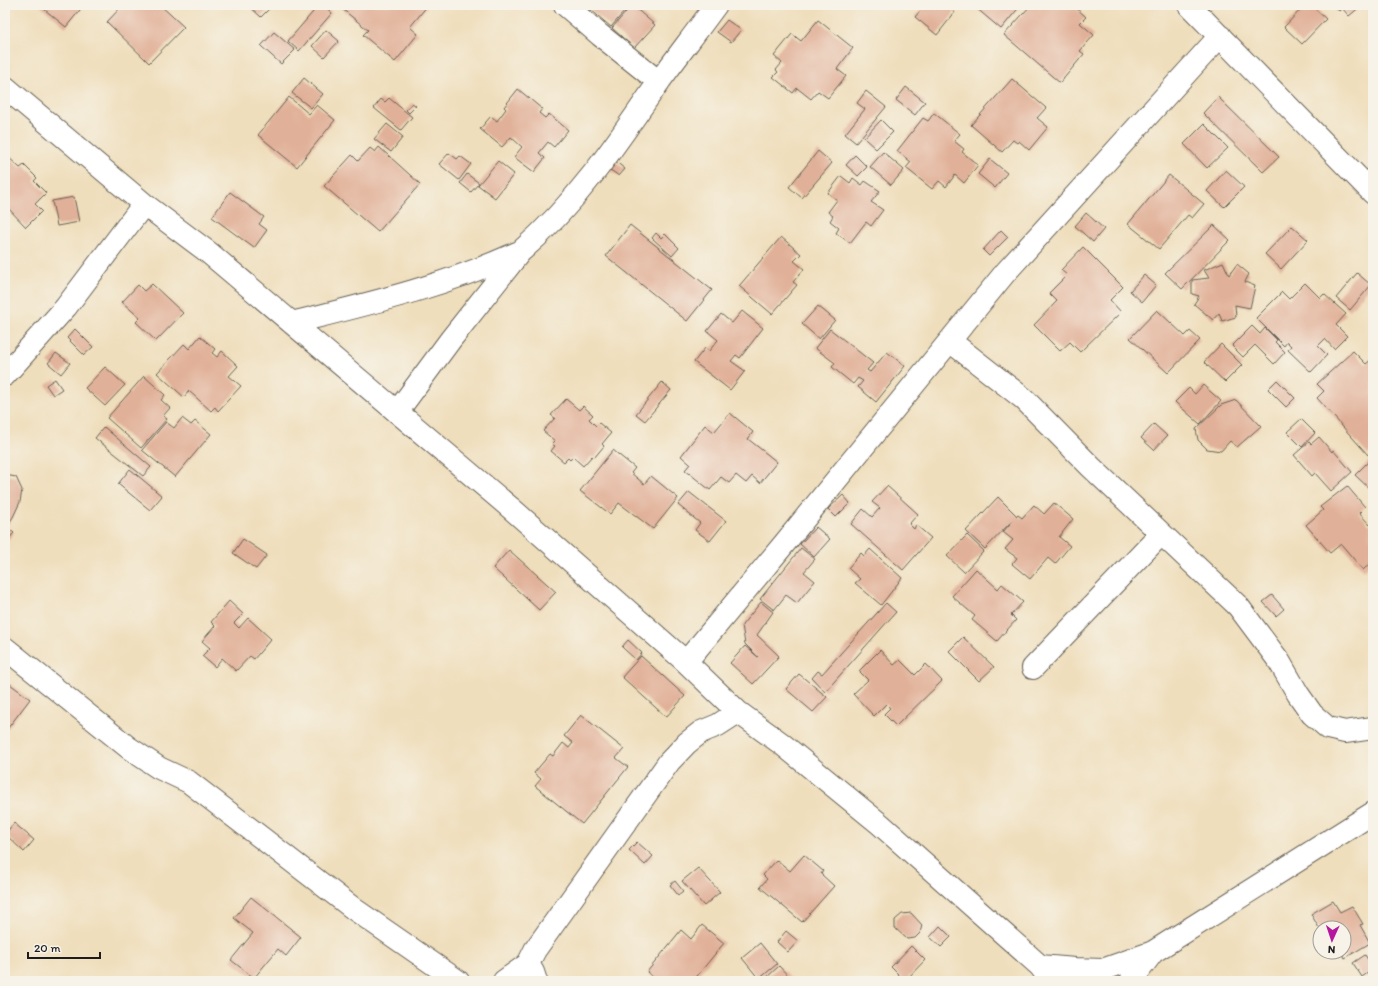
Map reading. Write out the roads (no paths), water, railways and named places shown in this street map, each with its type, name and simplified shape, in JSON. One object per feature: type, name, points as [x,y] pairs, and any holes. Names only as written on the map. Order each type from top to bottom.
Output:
[{"type":"street","points":[[565,5],[659,82]]},
{"type":"street","points":[[397,412],[451,339],[520,252],[532,242],[584,187],[716,5]]},
{"type":"street","points":[[1189,5],[1373,193]]},
{"type":"street","points":[[686,662],[950,341],[1004,273],[1220,36]]},
{"type":"street","points":[[5,87],[144,204],[208,252],[513,510],[686,662],[738,712],[782,744],[880,824],[1046,974],[1074,970],[1102,970],[1153,952],[1373,813]]},
{"type":"street","points":[[5,375],[66,307],[144,204]]},
{"type":"street","points":[[292,323],[389,299],[460,276],[520,252]]},
{"type":"street","points":[[950,341],[1024,399],[1091,467],[1238,606],[1279,661],[1298,694],[1312,714],[1328,728],[1346,732],[1373,728]]},
{"type":"street","points":[[1034,668],[1161,534]]},
{"type":"street","points":[[5,648],[129,748],[159,768],[189,782],[354,909],[458,981]]},
{"type":"street","points":[[504,981],[532,972],[542,939],[669,762],[686,743],[701,732],[718,725],[738,712]]},
{"type":"street","points":[[1131,981],[1153,952]]}]
